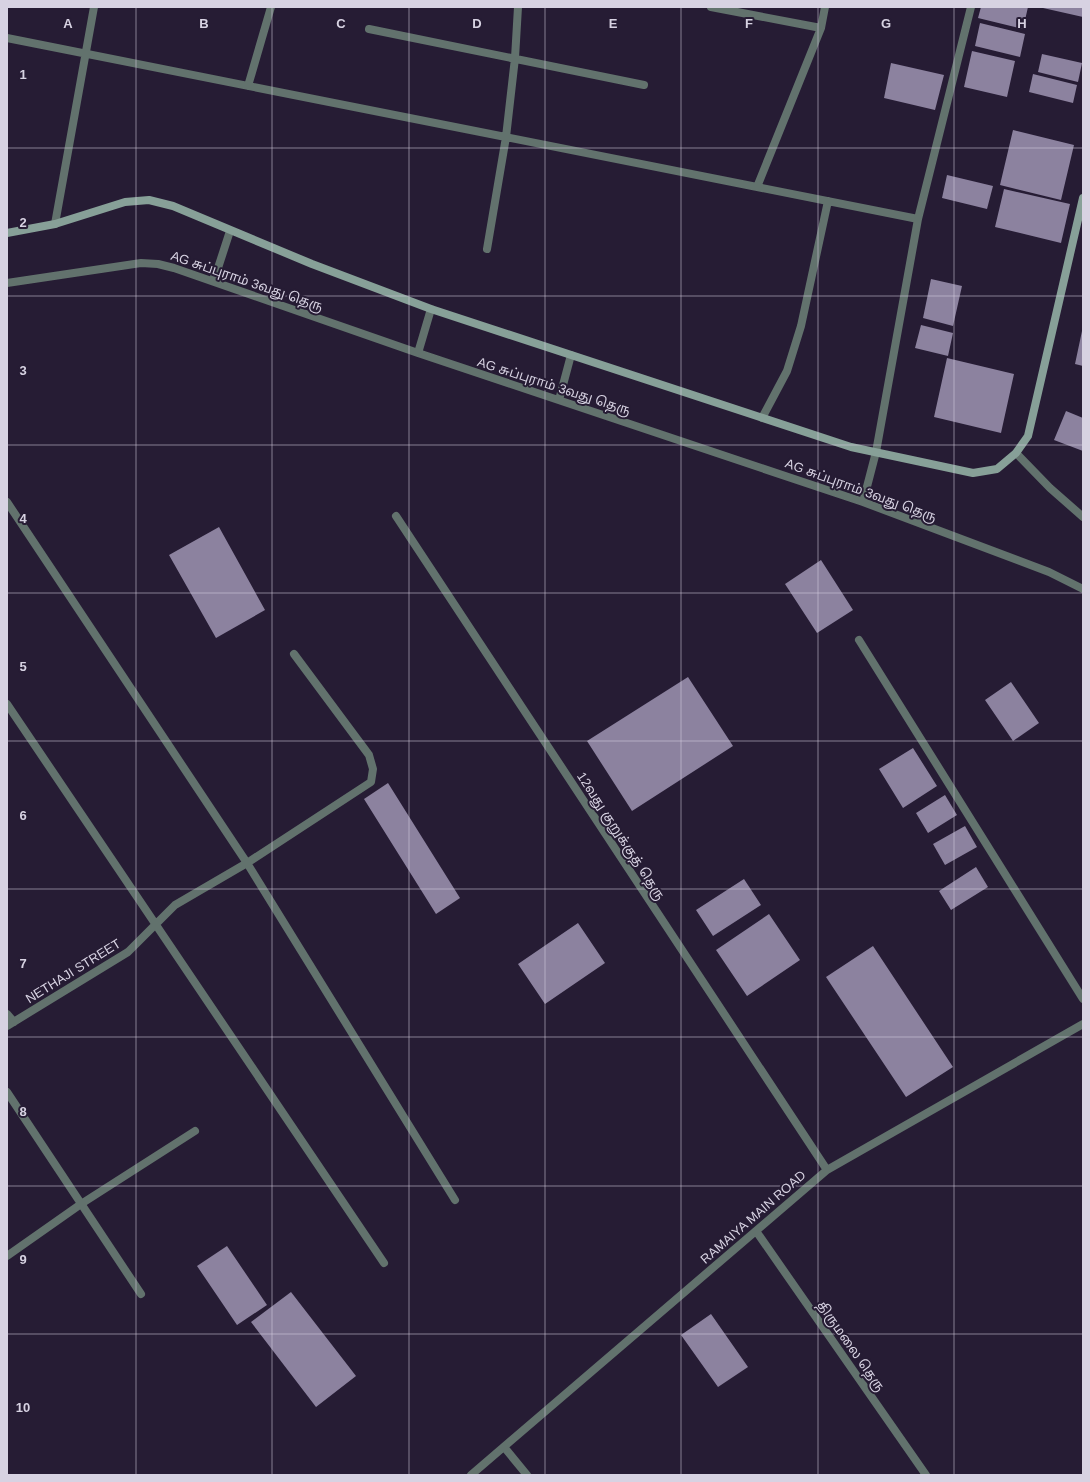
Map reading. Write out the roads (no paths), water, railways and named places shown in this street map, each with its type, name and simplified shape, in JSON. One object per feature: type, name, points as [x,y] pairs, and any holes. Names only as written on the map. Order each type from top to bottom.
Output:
[{"type":"street","points":[[55,224],[94,7]]},
{"type":"street","points":[[248,86],[271,7]]},
{"type":"street","points":[[487,249],[506,137],[515,58],[518,7]]},
{"type":"street","points":[[711,7],[822,28]]},
{"type":"street","points":[[757,187],[822,28],[825,7]]},
{"type":"street","points":[[864,502],[876,452],[918,219],[971,7]]},
{"type":"street","points":[[369,28],[644,84]]},
{"type":"street","points":[[7,38],[918,219]]},
{"type":"street","points":[[7,233],[55,224],[125,202],[149,200],[173,206],[312,264],[431,309],[851,447],[973,473],[997,469],[1016,453],[1028,436],[1083,198]]},
{"type":"street","points":[[762,418],[787,370],[801,326],[828,201]]},
{"type":"street","points":[[212,281],[217,271],[230,231]]},
{"type":"street","name":"AG சுப்புராம் 3வது தெரு","points":[[7,284],[141,263],[158,264],[561,396],[864,502],[1049,572],[1083,590]]},
{"type":"street","points":[[420,350],[431,309]]},
{"type":"street","points":[[561,396],[571,355]]},
{"type":"street","points":[[1016,453],[1050,488],[1083,517]]},
{"type":"street","points":[[7,502],[247,863],[455,1200]]},
{"type":"street","name":"12வது குறுக்குத் தெரு","points":[[396,516],[827,1170]]},
{"type":"street","points":[[859,640],[1083,999]]},
{"type":"street","name":"NETHAJI STREET","points":[[10,1024],[128,952],[175,905],[247,863],[371,782],[373,769],[369,755],[294,654]]},
{"type":"street","points":[[7,704],[384,1262]]},
{"type":"street","points":[[7,1014],[10,1024]]},
{"type":"street","name":"RAMAIYA MAIN ROAD","points":[[471,1475],[827,1170],[1083,1024]]},
{"type":"street","points":[[7,1092],[141,1294]]},
{"type":"street","points":[[7,1256],[81,1204],[195,1131]]},
{"type":"street","name":"திருமலை தெரு","points":[[756,1231],[926,1475]]},
{"type":"street","points":[[504,1447],[527,1475]]}]
